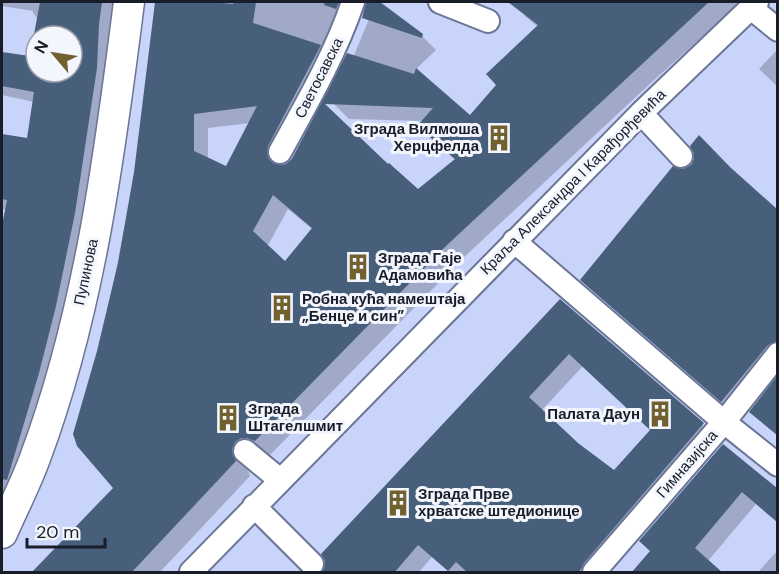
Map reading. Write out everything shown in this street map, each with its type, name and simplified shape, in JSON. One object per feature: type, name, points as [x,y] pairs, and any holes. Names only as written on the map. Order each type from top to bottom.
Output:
[{"type":"street","name":"Пупинова","points":[[2,532],[35,458],[62,374],[83,290],[105,180],[129,2]]},
{"type":"street","name":"Светосавска","points":[[280,152],[327,64],[353,2]]},
{"type":"street","points":[[440,2],[488,21]]},
{"type":"street","points":[[754,5],[777,30]]},
{"type":"street","name":"Краља Александра I Карађорђевића","points":[[191,573],[514,241],[641,113],[754,5]]},
{"type":"street","points":[[641,113],[681,156]]},
{"type":"street","points":[[514,241],[777,465]]},
{"type":"street","name":"Гимназијска","points":[[594,573],[724,422],[777,354]]},
{"type":"street","points":[[245,451],[280,480]]},
{"type":"street","points":[[254,506],[312,564]]},
{"type":"building","points":[[40,2],[102,2],[97,68],[75,213],[56,306],[39,373],[7,480],[2,479],[2,225],[7,200],[2,199],[2,134],[27,138],[34,92],[2,86],[2,52],[24,55],[24,84],[84,84],[84,24],[36,24]]},
{"type":"building","points":[[155,2],[233,4],[234,2],[256,2],[253,23],[321,45],[268,146],[269,159],[280,165],[292,159],[347,53],[414,74],[416,68],[470,115],[496,85],[486,74],[538,25],[508,2],[709,2],[446,246],[255,441],[241,438],[235,442],[232,449],[236,461],[131,573],[31,573],[113,488],[77,446],[73,434],[97,351],[118,263],[134,172]],"holes":[[[325,104],[433,108],[417,126],[455,159],[418,189]],[[257,106],[226,166],[194,151],[194,114]],[[273,195],[312,228],[285,261],[253,231]]]},
{"type":"building","points":[[325,2],[339,2],[336,9],[324,5]]},
{"type":"building","points":[[366,2],[380,2],[423,34],[422,38],[362,18]]},
{"type":"building","points":[[699,135],[730,167],[777,209],[777,341],[767,346],[721,402],[580,280],[673,166],[683,169],[691,165],[694,154],[690,146]]},
{"type":"building","points":[[560,299],[704,423],[584,563],[578,573],[468,573],[456,562],[448,571],[418,545],[394,573],[322,573],[325,561],[321,554]],"holes":[[[569,354],[650,430],[614,470],[578,443],[529,397]]]},
{"type":"building","points":[[777,376],[777,435],[749,412]]},
{"type":"building","points":[[723,444],[777,488],[777,522],[742,492],[695,548],[723,573],[631,573],[650,551],[639,541]]},
{"type":"place","name":"Зграда Вилмоша Херцфелда","points":[[499,138]]},
{"type":"place","name":"Зграда Гаје Адамовића","points":[[358,267]]},
{"type":"place","name":"Робна кућа намештаја „Бенце и син”","points":[[282,308]]},
{"type":"place","name":"Палата Даун","points":[[660,414]]},
{"type":"place","name":"Зграда Штагелшмит","points":[[228,418]]},
{"type":"place","name":"Зграда Прве хрватске штедионице","points":[[398,503]]}]
